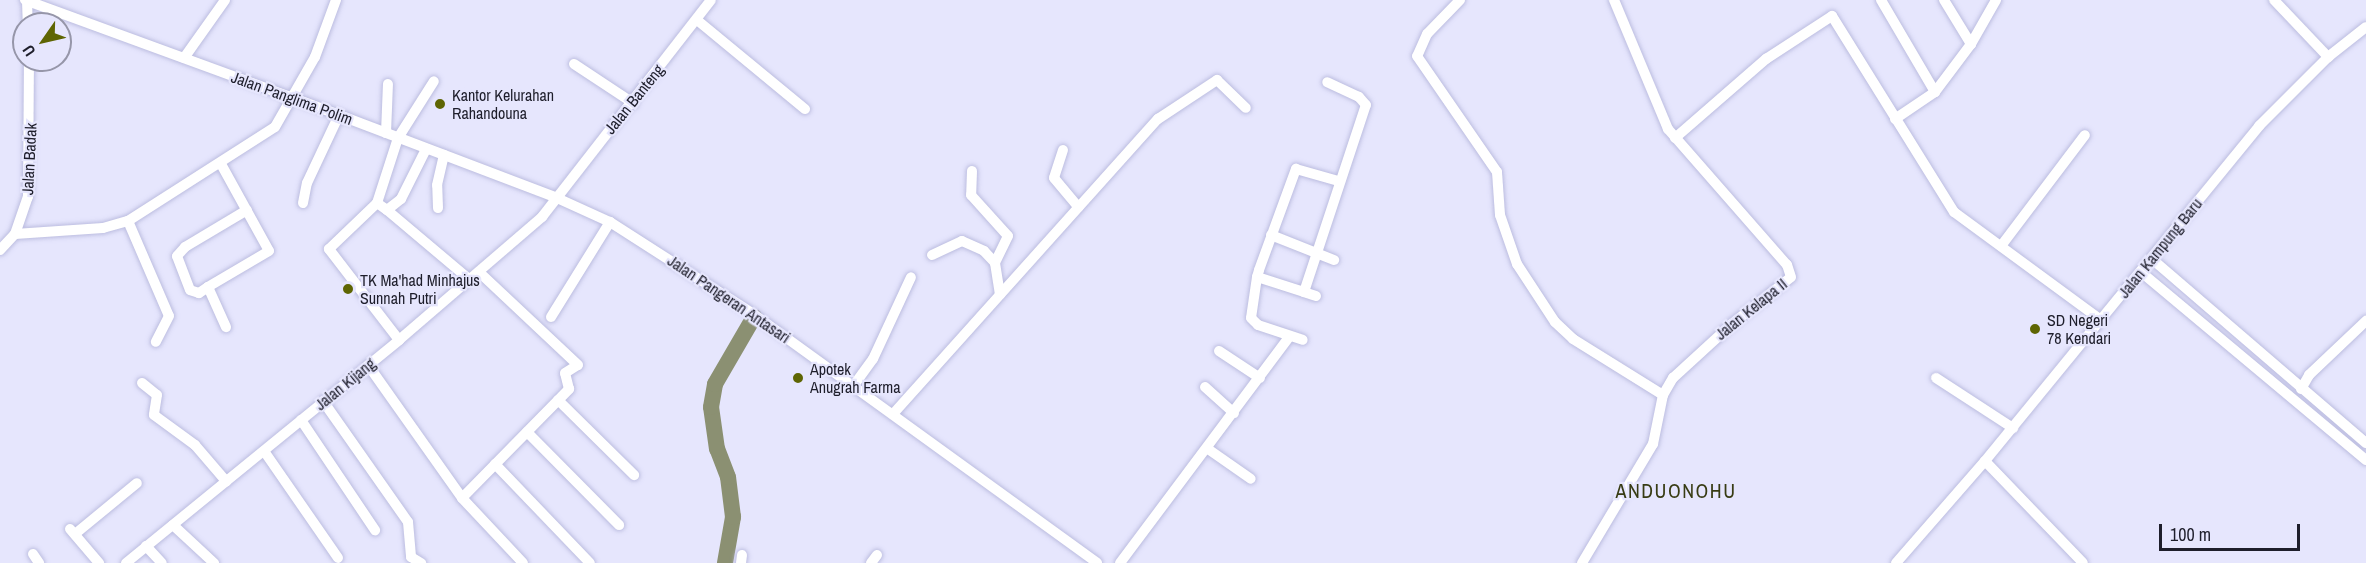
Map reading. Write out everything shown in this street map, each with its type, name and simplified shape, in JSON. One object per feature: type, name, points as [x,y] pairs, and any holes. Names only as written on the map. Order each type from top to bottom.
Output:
[{"type":"street","name":"Jalan Panglima Polim","points":[[26,0],[557,198]]},
{"type":"street","points":[[184,58],[225,0]]},
{"type":"street","points":[[15,234],[103,228],[128,221],[221,164],[274,127],[315,57],[336,0]]},
{"type":"street","name":"Jalan Banteng","points":[[557,198],[633,103],[710,0]]},
{"type":"street","points":[[1460,0],[1427,34],[1418,56],[1497,172],[1500,214],[1517,264],[1555,322],[1573,339],[1664,395]]},
{"type":"street","name":"Jalan Kelapa II","points":[[1581,563],[1653,444],[1664,395],[1673,378],[1696,354],[1791,277],[1787,265],[1675,138],[1665,123],[1614,0]]},
{"type":"street","points":[[1881,0],[1935,92]]},
{"type":"street","points":[[1944,0],[1971,44]]},
{"type":"street","points":[[1895,119],[1935,92],[1971,44],[1996,0]]},
{"type":"street","points":[[2274,0],[2328,57]]},
{"type":"street","points":[[1675,138],[1766,59],[1832,16],[1954,212],[2101,320]]},
{"type":"street","points":[[697,20],[805,109]]},
{"type":"street","name":"Jalan Kampung Baru","points":[[1896,563],[1986,461],[2259,126],[2328,57],[2366,27]]},
{"type":"street","points":[[574,64],[633,103]]},
{"type":"street","name":"Jalan Badak","points":[[0,250],[15,234],[28,197],[29,72]]},
{"type":"street","points":[[399,339],[330,251],[377,203],[398,138],[434,81]]},
{"type":"street","points":[[893,414],[1078,207],[1120,166],[1158,119],[1214,81],[1225,84],[1246,108]]},
{"type":"street","points":[[1304,292],[1338,181],[1366,102],[1327,82]]},
{"type":"street","points":[[386,133],[388,84]]},
{"type":"street","points":[[303,203],[307,183],[339,115]]},
{"type":"street","points":[[2001,246],[2085,135]]},
{"type":"street","points":[[387,210],[405,192],[426,149]]},
{"type":"street","points":[[1063,150],[1054,178],[1078,207]]},
{"type":"street","points":[[438,208],[437,185],[444,155]]},
{"type":"street","points":[[221,164],[247,210],[269,251],[199,293],[190,290],[177,256],[185,247],[247,210]]},
{"type":"street","points":[[1303,340],[1257,325],[1249,316],[1257,277],[1296,169],[1338,181]]},
{"type":"street","points":[[972,171],[971,195],[1008,237],[995,263]]},
{"type":"street","name":"Jalan Pangeran Antasari","points":[[557,198],[610,222],[752,313],[893,414],[1082,559],[1097,563]]},
{"type":"street","name":"Jalan Kijang","points":[[126,563],[475,276],[542,217],[557,198]]},
{"type":"street","points":[[377,203],[475,276],[578,365],[565,373],[568,389],[462,498]]},
{"type":"street","points":[[128,221],[169,316],[156,342]]},
{"type":"street","points":[[550,317],[610,222]]},
{"type":"street","points":[[1271,235],[1334,260]]},
{"type":"street","points":[[932,255],[962,242],[984,251],[995,263],[1000,295]]},
{"type":"street","points":[[2152,259],[2366,443]]},
{"type":"street","points":[[2141,272],[2366,460]]},
{"type":"street","points":[[854,385],[873,359],[911,277]]},
{"type":"street","points":[[1257,277],[1316,296]]},
{"type":"street","points":[[208,287],[226,327]]},
{"type":"street","points":[[2301,389],[2309,375],[2366,321]]},
{"type":"street","points":[[1120,563],[1208,449],[1289,337]]},
{"type":"street","points":[[1219,351],[1260,378]]},
{"type":"street","points":[[368,365],[462,498],[523,563]]},
{"type":"street","points":[[1936,378],[2013,428]]},
{"type":"street","points":[[142,382],[157,395],[154,415],[195,445],[226,481]]},
{"type":"street","points":[[1204,387],[1234,413]]},
{"type":"street","points":[[558,400],[634,476]]},
{"type":"street","points":[[323,401],[408,522],[411,558],[421,563]]},
{"type":"street","points":[[301,420],[375,530]]},
{"type":"street","points":[[526,432],[618,525]]},
{"type":"street","points":[[1208,449],[1251,480]]},
{"type":"street","points":[[264,451],[338,558]]},
{"type":"street","points":[[1986,461],[2083,563]]},
{"type":"street","points":[[495,464],[590,563]]},
{"type":"street","points":[[99,563],[72,531],[137,483]]},
{"type":"street","points":[[173,525],[214,563]]},
{"type":"street","points":[[146,546],[162,563]]},
{"type":"waterway","points":[[725,563],[733,517],[728,477],[717,449],[711,407],[715,384],[754,317]]},
{"type":"place","name":"Kantor Kelurahan Rahandouna","points":[[440,104]]},
{"type":"place","name":"TK Ma'had Minhajus Sunnah Putri","points":[[348,289]]},
{"type":"place","name":"SD Negeri 78 Kendari","points":[[2035,329]]},
{"type":"place","name":"Apotek Anugrah Farma","points":[[798,378]]},
{"type":"district","name":"ANDUONOHU","points":[[1676,490]]}]
